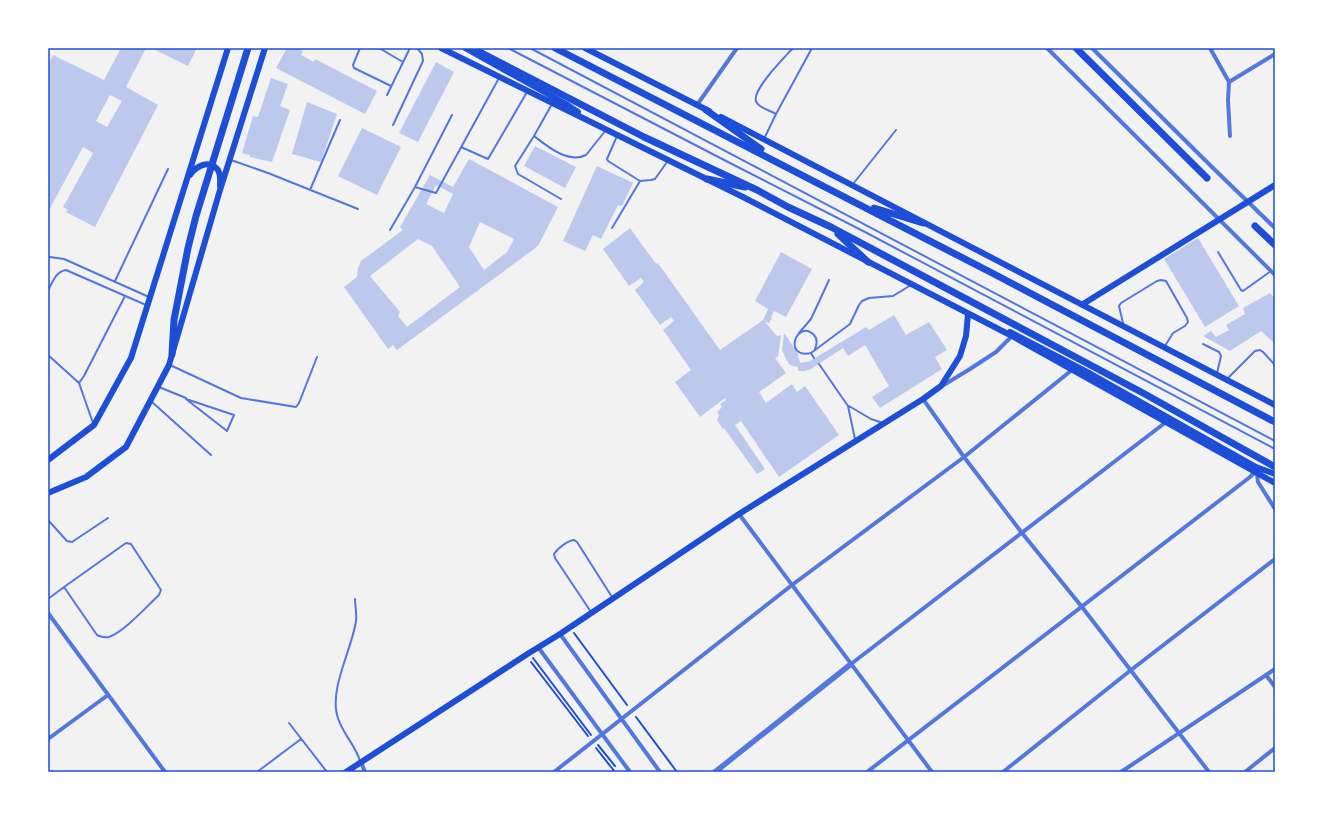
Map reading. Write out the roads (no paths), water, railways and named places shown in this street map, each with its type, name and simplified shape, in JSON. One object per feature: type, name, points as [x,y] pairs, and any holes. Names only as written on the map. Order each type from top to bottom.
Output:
[{"type":"highway","points":[[172,354],[174,320],[188,248],[196,216],[248,48]]},
{"type":"highway","points":[[472,48],[644,137],[757,190],[788,207],[831,227],[1143,393],[1275,466]]},
{"type":"highway","points":[[555,48],[857,203],[1275,422]]},
{"type":"highway","points":[[1076,48],[1207,178]]},
{"type":"highway","points":[[706,110],[778,163]]},
{"type":"highway","points":[[707,179],[757,190]]},
{"type":"highway","points":[[857,203],[923,223]]},
{"type":"highway","points":[[1255,226],[1275,245]]},
{"type":"highway","points":[[831,227],[868,262]]},
{"type":"main road","points":[[48,460],[94,424],[131,358],[228,48]]},
{"type":"main road","points":[[48,493],[86,477],[126,447],[169,365],[220,190],[231,160],[265,48]]},
{"type":"main road","points":[[441,48],[600,126]]},
{"type":"main road","points":[[465,48],[566,104],[606,130],[707,179],[1012,336],[1275,483]]},
{"type":"main road","points":[[585,48],[1083,304],[1275,405]]},
{"type":"main road","points":[[184,190],[193,171],[197,167],[206,164],[217,169],[220,174],[220,190]]},
{"type":"main road","points":[[1083,304],[1275,185]]},
{"type":"main road","points":[[346,772],[527,654],[570,628],[739,514],[884,424],[941,386],[960,356],[966,336],[968,314]]},
{"type":"main road","points":[[968,314],[1017,334],[1256,467],[1275,474]]},
{"type":"street","points":[[697,105],[737,48]]},
{"type":"street","points":[[1047,48],[1275,275]]},
{"type":"street","points":[[1092,48],[1275,228]]},
{"type":"street","points":[[1210,48],[1229,82],[1228,106],[1230,136]]},
{"type":"street","points":[[1229,82],[1275,54]]},
{"type":"street","points":[[941,386],[996,352],[1012,336]]},
{"type":"street","points":[[554,772],[792,585],[964,457],[1072,370]]},
{"type":"street","points":[[923,399],[964,457],[1022,533],[1082,607],[1208,772]]},
{"type":"street","points":[[715,772],[851,664],[1166,422]]},
{"type":"street","points":[[867,772],[1256,472],[1258,482],[1275,509]]},
{"type":"street","points":[[739,514],[932,772]]},
{"type":"street","points":[[1003,772],[1131,670],[1275,560]]},
{"type":"street","points":[[48,614],[165,772]]},
{"type":"street","points":[[560,634],[660,772]]},
{"type":"street","points":[[538,647],[630,772]]},
{"type":"street","points":[[1121,772],[1275,669]]},
{"type":"street","points":[[1266,675],[1275,687]]},
{"type":"street","points":[[48,739],[108,695]]},
{"type":"street","points":[[1245,772],[1275,748]]},
{"type":"street","points":[[361,762],[365,772]]},
{"type":"lane","points":[[360,48],[353,65],[354,68],[391,86]]},
{"type":"lane","points":[[379,48],[403,62]]},
{"type":"lane","points":[[387,95],[410,48]]},
{"type":"lane","points":[[393,125],[423,61],[422,54],[417,48]]},
{"type":"lane","points":[[508,48],[865,232],[1275,449]]},
{"type":"lane","points":[[530,48],[1275,441]]},
{"type":"lane","points":[[776,114],[757,104],[755,101],[756,96],[768,74],[793,48]]},
{"type":"lane","points":[[764,140],[776,114],[812,48]]},
{"type":"lane","points":[[415,186],[436,193],[499,77]]},
{"type":"lane","points":[[461,147],[488,159],[528,91]]},
{"type":"lane","points":[[552,103],[534,136],[514,166],[518,174],[561,199]]},
{"type":"lane","points":[[390,230],[452,115]]},
{"type":"lane","points":[[310,190],[340,120]]},
{"type":"lane","points":[[534,136],[549,147],[570,158],[581,158],[589,152],[606,130]]},
{"type":"lane","points":[[852,185],[896,130]]},
{"type":"lane","points":[[618,135],[607,159],[640,181],[655,179],[668,160]]},
{"type":"lane","points":[[231,160],[358,209]]},
{"type":"lane","points":[[114,281],[168,169]]},
{"type":"lane","points":[[612,228],[640,181]]},
{"type":"lane","points":[[1218,252],[1243,291],[1271,271]]},
{"type":"lane","points":[[48,258],[64,259],[150,297]]},
{"type":"lane","points":[[48,291],[61,270],[66,270],[147,305]]},
{"type":"lane","points":[[829,280],[811,319],[795,339],[794,344],[800,353],[811,353],[850,324],[862,301],[869,298],[893,296],[912,284]]},
{"type":"lane","points":[[1124,326],[1119,306],[1121,303],[1157,281],[1166,281],[1188,322],[1185,326],[1172,333],[1164,347]]},
{"type":"lane","points":[[79,383],[125,296]]},
{"type":"lane","points":[[798,334],[808,331],[813,334],[817,338],[815,349]]},
{"type":"lane","points":[[1203,344],[1219,352],[1221,356],[1217,375]]},
{"type":"lane","points":[[1226,380],[1255,351],[1260,350],[1263,352],[1275,365]]},
{"type":"lane","points":[[811,353],[814,358]]},
{"type":"lane","points":[[48,355],[79,383],[94,424]]},
{"type":"lane","points":[[169,365],[241,398],[296,406],[299,404],[317,358]]},
{"type":"lane","points":[[819,364],[848,406],[855,441]]},
{"type":"lane","points":[[158,387],[234,415],[227,431],[186,398]]},
{"type":"lane","points":[[151,401],[211,455]]},
{"type":"lane","points":[[848,406],[871,419],[884,424]]},
{"type":"lane","points":[[48,520],[67,541],[72,542],[108,518]]},
{"type":"lane","points":[[592,612],[555,558],[554,554],[556,551],[570,541],[574,540],[577,542],[613,598]]},
{"type":"lane","points":[[48,599],[64,586],[126,543],[130,544],[161,590],[159,595],[123,628],[110,637],[104,638],[97,635],[64,586]]},
{"type":"lane","points":[[355,599],[356,620],[339,682],[336,714],[342,730],[355,749],[361,762]]},
{"type":"lane","points":[[289,723],[327,772]]},
{"type":"lane","points":[[258,772],[301,739]]}]
